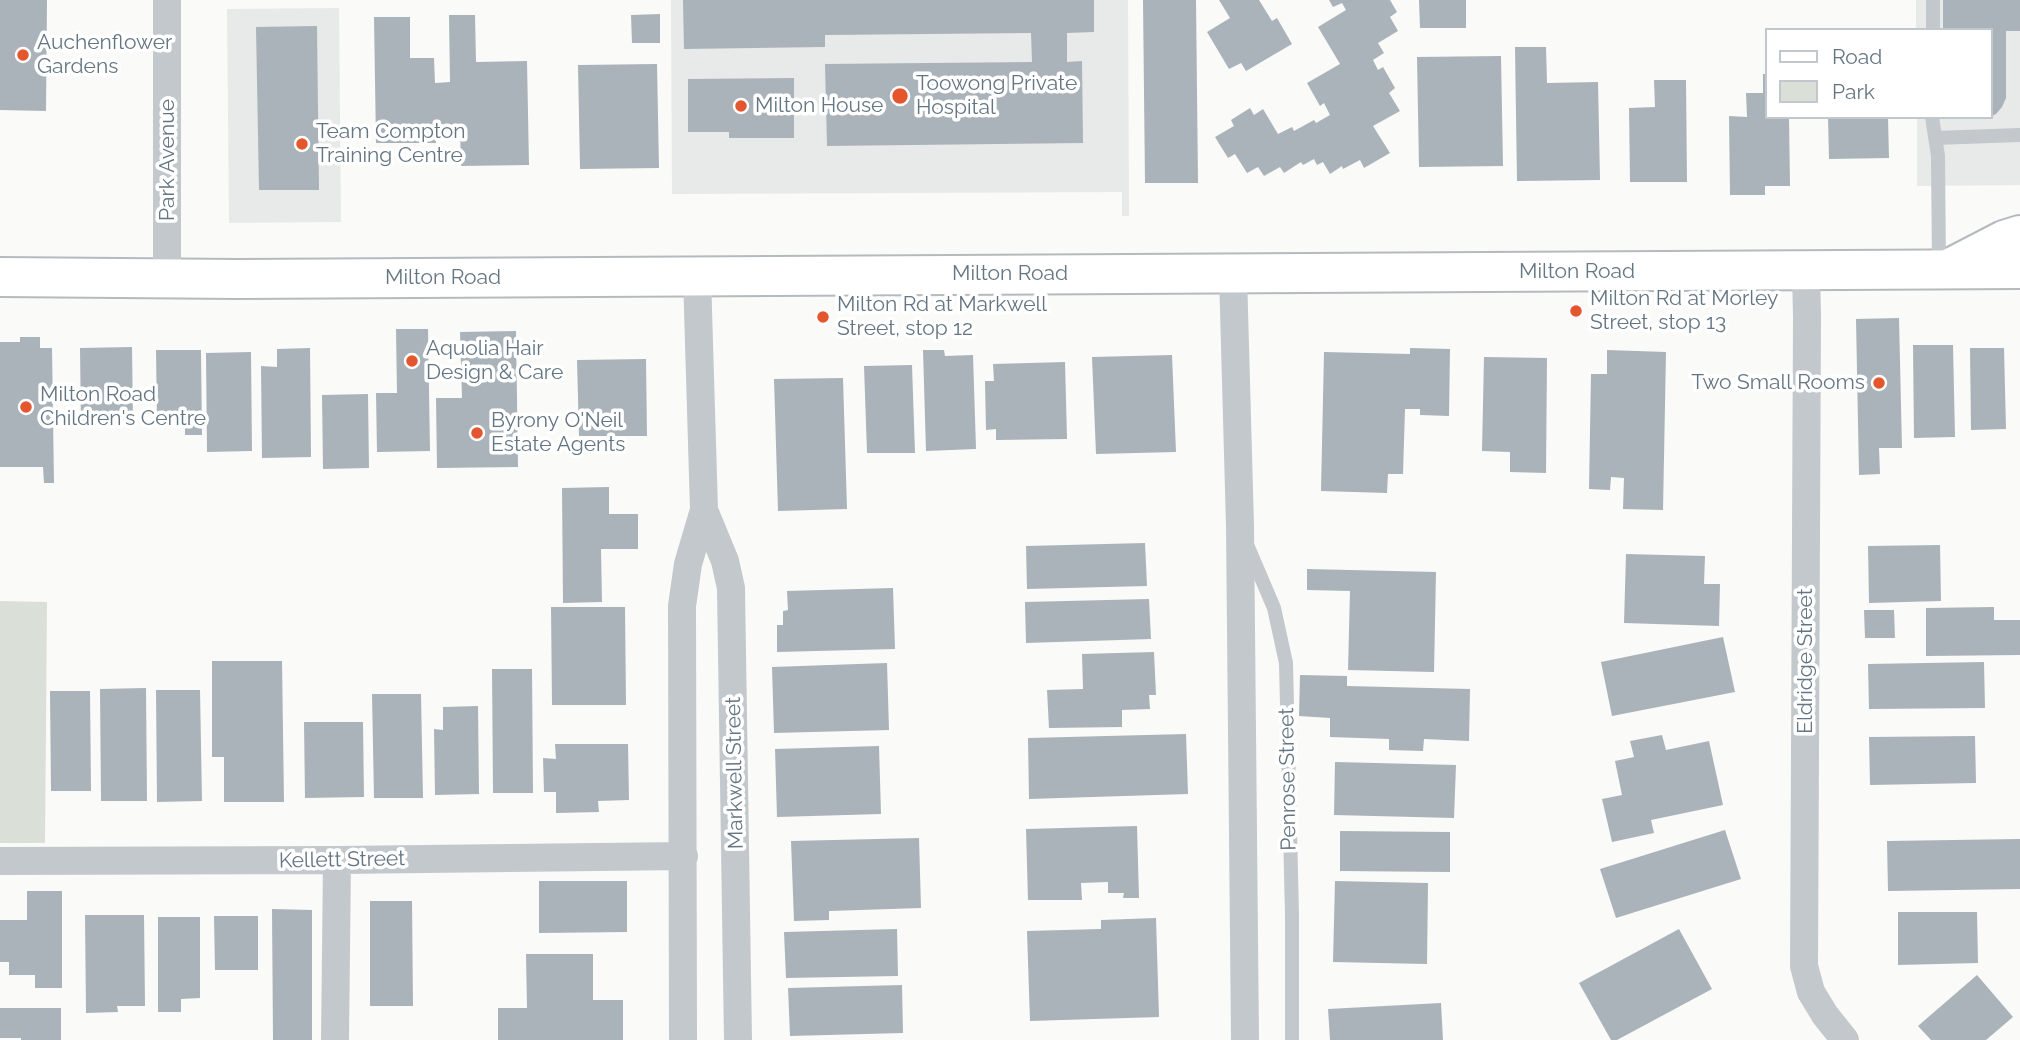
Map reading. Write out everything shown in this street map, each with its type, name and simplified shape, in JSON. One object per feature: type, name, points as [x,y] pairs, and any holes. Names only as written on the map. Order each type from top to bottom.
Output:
[{"type":"main road","points":[[1943,269],[2020,235]]},
{"type":"main road","name":"Milton Road","points":[[0,277],[2020,269]]},
{"type":"street","name":"Park Avenue","points":[[167,0],[167,278]]},
{"type":"street","name":"Eldridge Street","points":[[1806,271],[1804,965],[1811,992],[1845,1040]]},
{"type":"street","name":"Penrose Street","points":[[1233,274],[1240,526],[1245,1040]]},
{"type":"street","name":"Markwell Street","points":[[683,1040],[682,606],[688,564],[704,510],[697,276]]},
{"type":"street","name":"Markwell Street","points":[[704,510],[725,561],[732,588],[738,1040]]},
{"type":"street","name":"Kellett Street","points":[[0,861],[684,856]]},
{"type":"street","points":[[335,1040],[337,860]]},
{"type":"lane","points":[[1933,0],[1933,28]]},
{"type":"lane","points":[[1932,119],[1938,156],[1943,269]]},
{"type":"lane","points":[[1935,138],[2020,135]]},
{"type":"lane","name":"Penrose Street","points":[[1240,526],[1274,608],[1286,663],[1292,1040]]},
{"type":"shaded area","name":"Toowong Private Hospital","points":[[671,0],[1128,0],[1129,216],[1122,216],[1122,192],[672,194]]},
{"type":"shaded area","points":[[1916,0],[2020,0],[2020,185],[1917,186],[1917,119],[1992,119],[1992,28],[1916,28]]},
{"type":"shaded area","points":[[339,8],[341,222],[229,223],[227,9]]},
{"type":"green space","points":[[0,601],[47,602],[45,843],[0,843]]},
{"type":"building","name":"Auchenflower Gardens","points":[[0,0],[47,0],[46,111],[0,110]]},
{"type":"building","points":[[683,0],[1094,0],[1094,32],[1067,33],[1067,62],[1082,61],[1083,143],[827,146],[825,64],[1032,62],[1031,33],[825,35],[825,47],[684,49]]},
{"type":"building","points":[[1143,0],[1196,0],[1198,183],[1145,183]]},
{"type":"building","points":[[1219,0],[1259,0],[1272,21],[1277,18],[1292,44],[1246,71],[1241,63],[1229,69],[1207,32],[1230,18]]},
{"type":"building","points":[[1329,0],[1390,0],[1397,12],[1390,17],[1398,31],[1378,43],[1384,53],[1373,60],[1378,70],[1383,67],[1395,88],[1389,93],[1400,111],[1373,126],[1390,153],[1364,168],[1360,160],[1343,169],[1342,166],[1330,174],[1323,162],[1317,165],[1314,159],[1303,165],[1301,162],[1284,173],[1280,167],[1264,176],[1258,167],[1247,173],[1235,154],[1228,158],[1215,137],[1234,126],[1231,120],[1250,108],[1254,115],[1263,109],[1278,134],[1292,127],[1294,131],[1314,120],[1316,123],[1330,115],[1324,103],[1320,106],[1307,83],[1340,64],[1318,27],[1346,10],[1342,3],[1333,7]]},
{"type":"building","points":[[1419,0],[1466,0],[1466,28],[1420,28]]},
{"type":"building","points":[[1943,0],[2020,0],[2020,31],[2006,31],[2006,98],[1996,114],[1992,116],[1992,28],[1943,28]]},
{"type":"building","points":[[660,14],[660,43],[632,43],[631,15]]},
{"type":"building","points":[[449,15],[475,15],[476,62],[527,61],[529,165],[461,166],[460,128],[435,128],[436,143],[376,143],[374,17],[410,17],[410,58],[434,58],[435,83],[450,82]]},
{"type":"building","points":[[317,26],[319,190],[259,190],[256,27]]},
{"type":"building","points":[[1515,47],[1546,47],[1547,83],[1598,82],[1600,180],[1517,181]]},
{"type":"building","points":[[1501,56],[1503,166],[1419,167],[1417,57]]},
{"type":"building","points":[[657,64],[659,168],[580,169],[578,65]]},
{"type":"building","points":[[1764,74],[1764,119],[1789,119],[1790,186],[1765,186],[1765,195],[1730,195],[1729,116],[1747,117],[1746,93],[1763,93]]},
{"type":"building","name":"Milton House","points":[[794,78],[794,138],[729,138],[729,132],[688,132],[688,79]]},
{"type":"building","points":[[1654,80],[1686,80],[1687,182],[1630,182],[1629,108],[1655,107]]},
{"type":"building","points":[[1828,119],[1888,119],[1889,158],[1829,159]]},
{"type":"building","name":"Two Small Rooms","points":[[1899,318],[1902,448],[1879,448],[1880,474],[1859,475],[1856,319]]},
{"type":"building","name":"Aquolia Hair Design & Care","points":[[396,329],[428,329],[430,451],[377,452],[376,393],[397,393]]},
{"type":"building","name":"Byrony O'Neil Estate Agents","points":[[516,331],[518,467],[437,468],[436,398],[462,398],[460,332]]},
{"type":"building","name":"Milton Road Children's Centre","points":[[20,337],[40,337],[40,348],[52,348],[54,483],[44,483],[43,467],[0,467],[0,342],[20,342]]},
{"type":"building","points":[[1913,345],[1953,345],[1955,437],[1914,438]]},
{"type":"building","points":[[132,347],[133,424],[81,425],[80,348]]},
{"type":"building","points":[[310,348],[311,457],[262,458],[261,366],[277,367],[277,349]]},
{"type":"building","points":[[1410,348],[1450,349],[1449,416],[1420,415],[1420,409],[1405,409],[1403,474],[1388,474],[1387,493],[1321,491],[1324,352],[1410,354]]},
{"type":"building","points":[[1970,348],[2004,348],[2006,429],[1971,430]]},
{"type":"building","points":[[156,350],[201,350],[202,435],[185,435],[185,420],[157,420]]},
{"type":"building","points":[[923,350],[944,350],[945,356],[973,355],[976,449],[926,451]]},
{"type":"building","points":[[1607,350],[1666,352],[1663,510],[1623,509],[1624,478],[1611,477],[1610,490],[1589,489],[1591,374],[1607,374]]},
{"type":"building","points":[[251,352],[252,451],[207,452],[206,353]]},
{"type":"building","points":[[1172,355],[1176,452],[1096,454],[1092,357]]},
{"type":"building","points":[[1484,357],[1547,358],[1546,473],[1510,472],[1510,452],[1482,451]]},
{"type":"building","points":[[646,359],[647,436],[579,436],[577,360]]},
{"type":"building","points":[[1065,362],[1067,439],[996,440],[996,429],[986,430],[985,381],[994,381],[993,364]]},
{"type":"building","points":[[912,365],[915,453],[867,453],[864,366]]},
{"type":"building","points":[[843,378],[847,509],[778,511],[774,379]]},
{"type":"building","points":[[368,394],[369,468],[323,469],[322,395]]},
{"type":"building","points":[[609,487],[609,514],[638,514],[638,549],[601,549],[602,602],[563,603],[562,488]]},
{"type":"building","points":[[1145,543],[1147,586],[1027,589],[1026,546]]},
{"type":"building","points":[[1940,545],[1941,601],[1869,603],[1868,546]]},
{"type":"building","points":[[1626,554],[1705,556],[1704,584],[1720,584],[1719,626],[1624,623]]},
{"type":"building","points":[[1307,569],[1436,572],[1434,672],[1348,670],[1350,591],[1307,590]]},
{"type":"building","points":[[893,588],[895,649],[777,652],[777,625],[783,625],[783,611],[788,610],[787,591]]},
{"type":"building","points":[[1149,599],[1151,639],[1026,643],[1025,602]]},
{"type":"building","points":[[551,607],[625,607],[626,705],[552,705]]},
{"type":"building","points":[[1994,607],[1994,620],[2020,620],[2020,655],[1926,656],[1926,608]]},
{"type":"building","points":[[1864,610],[1894,610],[1895,638],[1865,638]]},
{"type":"building","points":[[1723,637],[1735,692],[1612,716],[1601,662]]},
{"type":"building","points":[[1154,652],[1156,695],[1149,695],[1150,709],[1122,710],[1122,727],[1049,728],[1047,690],[1083,689],[1082,654]]},
{"type":"building","points":[[212,661],[282,661],[284,802],[224,802],[224,757],[212,757]]},
{"type":"building","points":[[1984,662],[1985,708],[1869,709],[1868,664]]},
{"type":"building","points":[[887,663],[889,730],[774,733],[772,667]]},
{"type":"building","points":[[492,669],[532,669],[533,793],[493,793]]},
{"type":"building","points":[[1300,675],[1347,676],[1347,686],[1470,689],[1469,741],[1424,739],[1423,751],[1389,750],[1389,739],[1330,737],[1330,718],[1299,716]]},
{"type":"building","points":[[146,688],[147,801],[101,801],[100,689]]},
{"type":"building","points":[[156,690],[200,690],[202,801],[157,802]]},
{"type":"building","points":[[50,691],[90,691],[91,791],[51,791]]},
{"type":"building","points":[[372,694],[421,694],[423,798],[374,798]]},
{"type":"building","points":[[478,706],[479,794],[435,795],[434,729],[443,730],[443,707]]},
{"type":"building","points":[[304,722],[363,722],[364,797],[305,798]]},
{"type":"building","points":[[1186,734],[1188,794],[1029,799],[1028,738]]},
{"type":"building","points":[[1662,735],[1666,750],[1709,741],[1723,805],[1651,820],[1654,833],[1612,842],[1602,799],[1622,795],[1615,761],[1634,757],[1630,741]]},
{"type":"building","points":[[1975,736],[1976,783],[1870,785],[1869,737]]},
{"type":"building","points":[[555,744],[628,744],[629,800],[598,801],[599,812],[556,813],[556,792],[544,792],[543,758],[556,759]]},
{"type":"building","points":[[879,746],[881,814],[777,817],[775,749]]},
{"type":"building","points":[[1335,762],[1456,765],[1454,818],[1334,815]]},
{"type":"building","points":[[1137,826],[1139,898],[1123,898],[1124,893],[1108,893],[1108,882],[1081,883],[1082,900],[1028,900],[1026,829]]},
{"type":"building","points":[[1725,830],[1741,879],[1616,918],[1600,869]]},
{"type":"building","points":[[1340,831],[1450,832],[1450,872],[1340,871]]},
{"type":"building","points":[[919,838],[921,908],[829,911],[829,920],[794,921],[791,841]]},
{"type":"building","points":[[2020,839],[2020,889],[1888,891],[1887,841]]},
{"type":"building","points":[[539,881],[627,881],[627,932],[539,933]]},
{"type":"building","points":[[1335,881],[1428,883],[1427,964],[1333,962]]},
{"type":"building","points":[[27,891],[62,891],[62,988],[35,988],[35,975],[9,975],[9,962],[0,962],[0,920],[27,920]]},
{"type":"building","points":[[370,901],[412,901],[413,1006],[370,1006]]},
{"type":"building","points":[[272,909],[312,910],[312,1040],[273,1040]]},
{"type":"building","points":[[1898,912],[1977,912],[1978,963],[1898,965]]},
{"type":"building","points":[[85,915],[144,915],[145,1006],[117,1006],[118,1012],[86,1013]]},
{"type":"building","points":[[214,916],[258,916],[258,970],[215,970]]},
{"type":"building","points":[[158,917],[200,917],[200,998],[181,999],[181,1012],[158,1012]]},
{"type":"building","points":[[1156,918],[1159,1017],[1030,1021],[1027,931],[1101,929],[1101,920]]},
{"type":"building","points":[[897,929],[898,976],[786,978],[784,932]]},
{"type":"building","points":[[1679,929],[1712,989],[1617,1040],[1611,1040],[1579,983]]},
{"type":"building","points":[[526,954],[593,954],[593,1000],[623,1000],[623,1040],[498,1040],[498,1008],[527,1008]]},
{"type":"building","points":[[1977,975],[2013,1017],[1986,1040],[1931,1040],[1918,1026]]},
{"type":"building","points":[[902,985],[903,1033],[790,1036],[788,988]]},
{"type":"building","points":[[1441,1003],[1443,1040],[1330,1040],[1328,1009]]},
{"type":"building","points":[[0,1008],[61,1008],[61,1040],[0,1038]]},
{"type":"place","name":"Auchenflower Gardens","points":[[23,55]]},
{"type":"place","name":"Toowong Private Hospital","points":[[900,96]]},
{"type":"place","name":"Milton House","points":[[741,106]]},
{"type":"place","name":"Team Compton Training Centre","points":[[302,144]]},
{"type":"place","name":"Milton Rd at Morley Street, stop 13","points":[[1576,311]]},
{"type":"place","name":"Milton Rd at Markwell Street, stop 12","points":[[823,317]]},
{"type":"place","name":"Aquolia Hair Design & Care","points":[[412,361]]},
{"type":"place","name":"Two Small Rooms","points":[[1879,383]]},
{"type":"place","name":"Milton Road Children's Centre","points":[[26,407]]},
{"type":"place","name":"Byrony O'Neil Estate Agents","points":[[477,433]]}]
